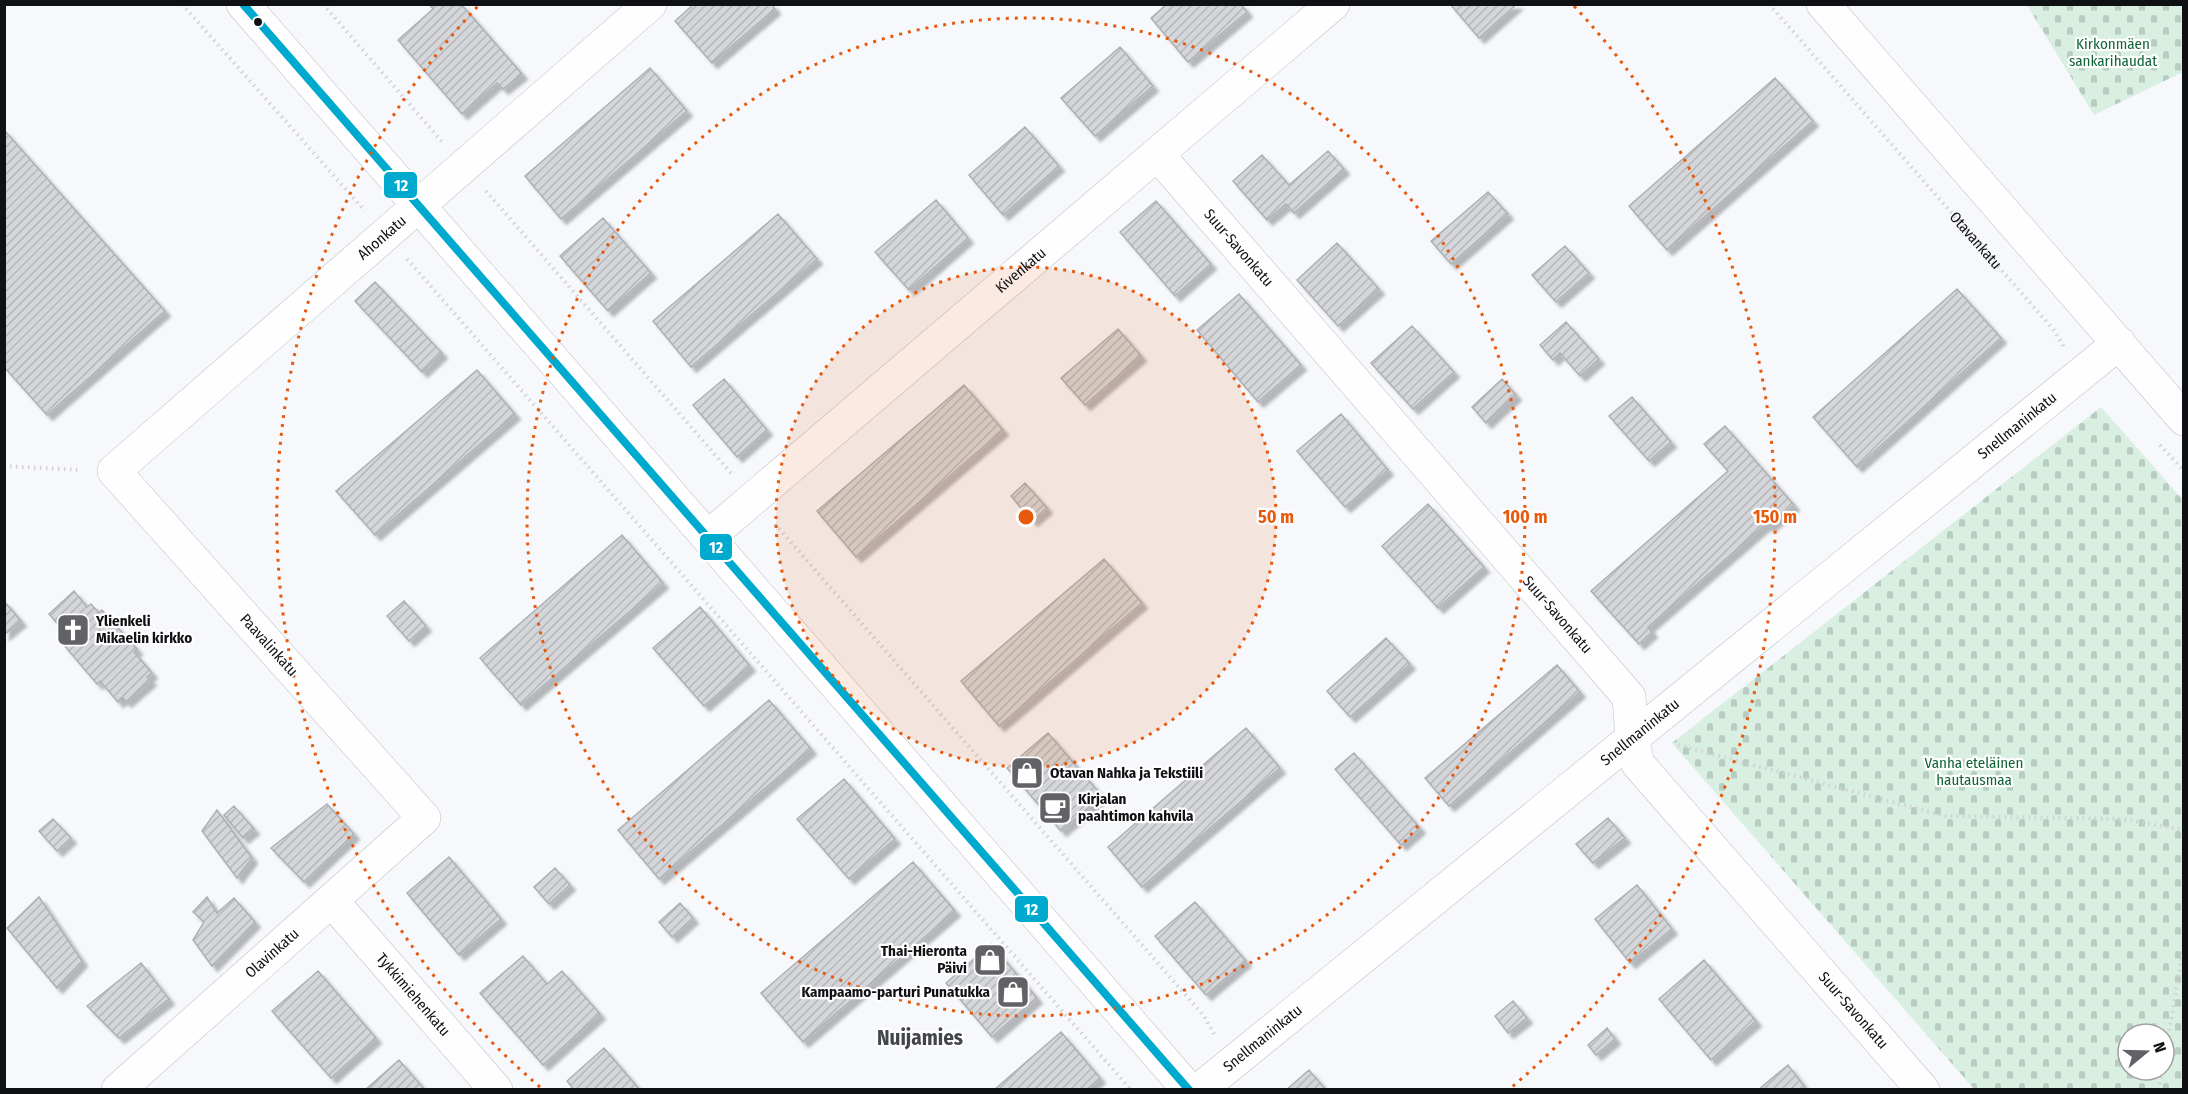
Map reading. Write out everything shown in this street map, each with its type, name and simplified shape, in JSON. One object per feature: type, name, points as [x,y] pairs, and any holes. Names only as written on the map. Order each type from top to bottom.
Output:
[{"type":"street","points":[[243,4],[1189,1089]]},
{"type":"street","name":"Ahonkatu","points":[[114,471],[650,4]]},
{"type":"street","name":"Kivenkatu","points":[[708,537],[1333,4]]},
{"type":"street","points":[[1823,4],[2184,419]]},
{"type":"street","name":"Suur-Savonkatu","points":[[1158,155],[1629,697],[1632,738],[1638,764],[1923,1089]]},
{"type":"street","name":"Snellmaninkatu","points":[[1199,1089],[2119,343]]},
{"type":"street","name":"Paavalinkatu","points":[[114,471],[424,818]]},
{"type":"street","name":"Olavinkatu","points":[[118,1089],[424,818]]},
{"type":"street","name":"Tykkimiehenkatu","points":[[332,901],[496,1089]]},
{"type":"path","points":[[182,4],[1131,1089]]},
{"type":"path","points":[[323,4],[1204,1016],[1231,1064]]},
{"type":"path","name":"Otavankatu","points":[[1769,4],[2053,329],[2080,374]]},
{"type":"path","points":[[2152,436],[2184,471]]},
{"type":"path","points":[[4,466],[114,471]]},
{"type":"path","points":[[1672,743],[1945,816],[2122,819],[2184,830]]},
{"type":"path","points":[[2171,1022],[2184,945]]},
{"type":"green space","name":"Kirkonmäen sankarihaudat","points":[[2027,5],[2183,5],[2183,72],[2094,115]]},
{"type":"green space","name":"Vanha eteläinen hautausmaa","points":[[2101,407],[2183,500],[2183,1089],[1974,1089],[1672,743]]},
{"type":"building","points":[[429,4],[461,4],[522,74],[503,89],[497,83],[462,114],[398,40],[433,9]]},
{"type":"building","points":[[694,4],[772,4],[775,9],[712,63],[675,21]]},
{"type":"building","points":[[1167,4],[1241,4],[1247,12],[1188,62],[1151,18]]},
{"type":"building","points":[[1450,4],[1517,4],[1479,38]]},
{"type":"building","points":[[1120,47],[1153,86],[1095,136],[1061,98]]},
{"type":"building","points":[[650,68],[687,111],[561,219],[525,176]]},
{"type":"building","points":[[1775,78],[1813,121],[1667,250],[1629,206]]},
{"type":"building","points":[[1025,127],[1059,166],[1003,215],[969,175]]},
{"type":"building","points":[[4,130],[165,311],[47,415],[4,367]]},
{"type":"building","points":[[1328,151],[1344,169],[1294,213],[1286,204],[1267,220],[1233,181],[1262,155],[1289,185]]},
{"type":"building","points":[[1488,192],[1508,214],[1451,264],[1431,241]]},
{"type":"building","points":[[936,200],[968,238],[909,290],[875,252]]},
{"type":"building","points":[[1156,201],[1211,264],[1175,296],[1120,232]]},
{"type":"building","points":[[778,214],[817,259],[691,367],[653,321]]},
{"type":"building","points":[[603,218],[651,273],[608,311],[560,256]]},
{"type":"building","points":[[1337,243],[1379,289],[1338,326],[1297,280]]},
{"type":"building","points":[[1565,246],[1589,273],[1556,302],[1532,275]]},
{"type":"building","points":[[375,282],[442,353],[422,372],[355,301]]},
{"type":"building","points":[[1957,289],[2001,338],[1857,467],[1813,417]]},
{"type":"building","points":[[1239,294],[1301,365],[1258,402],[1197,330]]},
{"type":"building","points":[[1566,322],[1599,359],[1580,376],[1560,353],[1553,360],[1540,345]]},
{"type":"building","points":[[1412,326],[1454,372],[1413,409],[1371,363]]},
{"type":"building","points":[[1118,329],[1141,356],[1085,405],[1061,378]]},
{"type":"building","points":[[477,370],[515,414],[375,535],[336,491]]},
{"type":"building","points":[[724,379],[767,430],[737,457],[693,405]]},
{"type":"building","points":[[1502,379],[1516,395],[1486,423],[1472,407]]},
{"type":"building","points":[[964,385],[1003,430],[856,557],[817,511]]},
{"type":"building","points":[[1632,397],[1671,442],[1649,461],[1609,416]]},
{"type":"building","points":[[1341,414],[1388,470],[1345,507],[1297,451]]},
{"type":"building","points":[[1725,426],[1794,505],[1769,527],[1766,524],[1648,627],[1652,632],[1639,644],[1591,591],[1728,471],[1704,444]]},
{"type":"building","points":[[1025,483],[1047,508],[1032,521],[1011,496]]},
{"type":"building","points":[[1428,504],[1484,567],[1438,608],[1382,546]]},
{"type":"building","points":[[622,535],[663,583],[521,705],[480,658]]},
{"type":"building","points":[[1104,559],[1142,603],[999,726],[961,681]]},
{"type":"building","points":[[74,591],[87,607],[91,604],[99,613],[102,610],[137,649],[134,652],[152,673],[147,677],[151,680],[126,702],[123,698],[118,702],[100,681],[97,684],[63,644],[66,641],[58,632],[62,629],[49,614]]},
{"type":"building","points":[[4,601],[21,621],[4,635]]},
{"type":"building","points":[[404,601],[426,626],[409,641],[387,616]]},
{"type":"building","points":[[700,607],[750,666],[704,706],[653,648]]},
{"type":"building","points":[[1386,638],[1410,664],[1350,717],[1327,691]]},
{"type":"building","points":[[1557,665],[1580,692],[1449,806],[1425,778]]},
{"type":"building","points":[[769,700],[811,749],[659,879],[618,830]]},
{"type":"building","points":[[1246,728],[1280,768],[1142,887],[1108,847]]},
{"type":"building","points":[[1048,733],[1102,796],[1061,831],[1007,768]]},
{"type":"building","points":[[1354,753],[1420,828],[1401,845],[1335,769]]},
{"type":"building","points":[[844,779],[895,839],[849,879],[797,819]]},
{"type":"building","points":[[327,804],[354,834],[304,882],[271,848]]},
{"type":"building","points":[[234,806],[254,829],[243,838],[224,815]]},
{"type":"building","points":[[217,810],[252,858],[237,878],[202,831]]},
{"type":"building","points":[[1608,818],[1625,838],[1593,863],[1576,844]]},
{"type":"building","points":[[53,819],[71,838],[57,851],[39,831]]},
{"type":"building","points":[[449,857],[501,919],[459,955],[407,893]]},
{"type":"building","points":[[913,862],[955,911],[803,1042],[761,993]]},
{"type":"building","points":[[555,868],[570,885],[549,904],[534,887]]},
{"type":"building","points":[[1637,885],[1672,929],[1630,963],[1595,919]]},
{"type":"building","points":[[39,897],[82,961],[57,988],[7,928]]},
{"type":"building","points":[[207,897],[217,913],[234,898],[255,922],[212,966],[193,940],[204,922],[193,912]]},
{"type":"building","points":[[1195,902],[1246,961],[1206,995],[1155,936]]},
{"type":"building","points":[[680,903],[693,918],[672,937],[659,922]]},
{"type":"building","points":[[991,944],[1037,998],[992,1037],[946,983]]},
{"type":"building","points":[[523,956],[547,984],[562,971],[600,1014],[543,1065],[480,993]]},
{"type":"building","points":[[1704,960],[1756,1021],[1711,1060],[1659,999]]},
{"type":"building","points":[[141,963],[169,999],[119,1038],[87,1006]]},
{"type":"building","points":[[318,971],[376,1038],[331,1078],[272,1011]]},
{"type":"building","points":[[1513,1001],[1527,1018],[1508,1033],[1495,1016]]},
{"type":"building","points":[[1607,1028],[1615,1039],[1596,1055],[1588,1045]]},
{"type":"building","points":[[1061,1032],[1100,1078],[1086,1090],[994,1090]]},
{"type":"building","points":[[604,1048],[640,1090],[574,1090],[567,1081]]},
{"type":"building","points":[[399,1060],[425,1090],[365,1090]]},
{"type":"building","points":[[1788,1065],[1807,1090],[1758,1090]]},
{"type":"building","points":[[1309,1070],[1326,1090],[1286,1090]]},
{"type":"transit line","name":"12","points":[[243,4],[1189,1090]]},
{"type":"place","name":"Ylienkeli Mikaelin kirkko","points":[[73,630]]},
{"type":"place","name":"Otavan Nahka ja Tekstiili","points":[[1027,773]]},
{"type":"place","name":"Kirjalan paahtimon kahvila","points":[[1055,808]]},
{"type":"place","name":"Thai-Hieronta Päivi","points":[[990,960]]},
{"type":"place","name":"Kampaamo-parturi Punatukka","points":[[1013,992]]},
{"type":"district","name":"Nuijamies","points":[[920,1038]]}]
